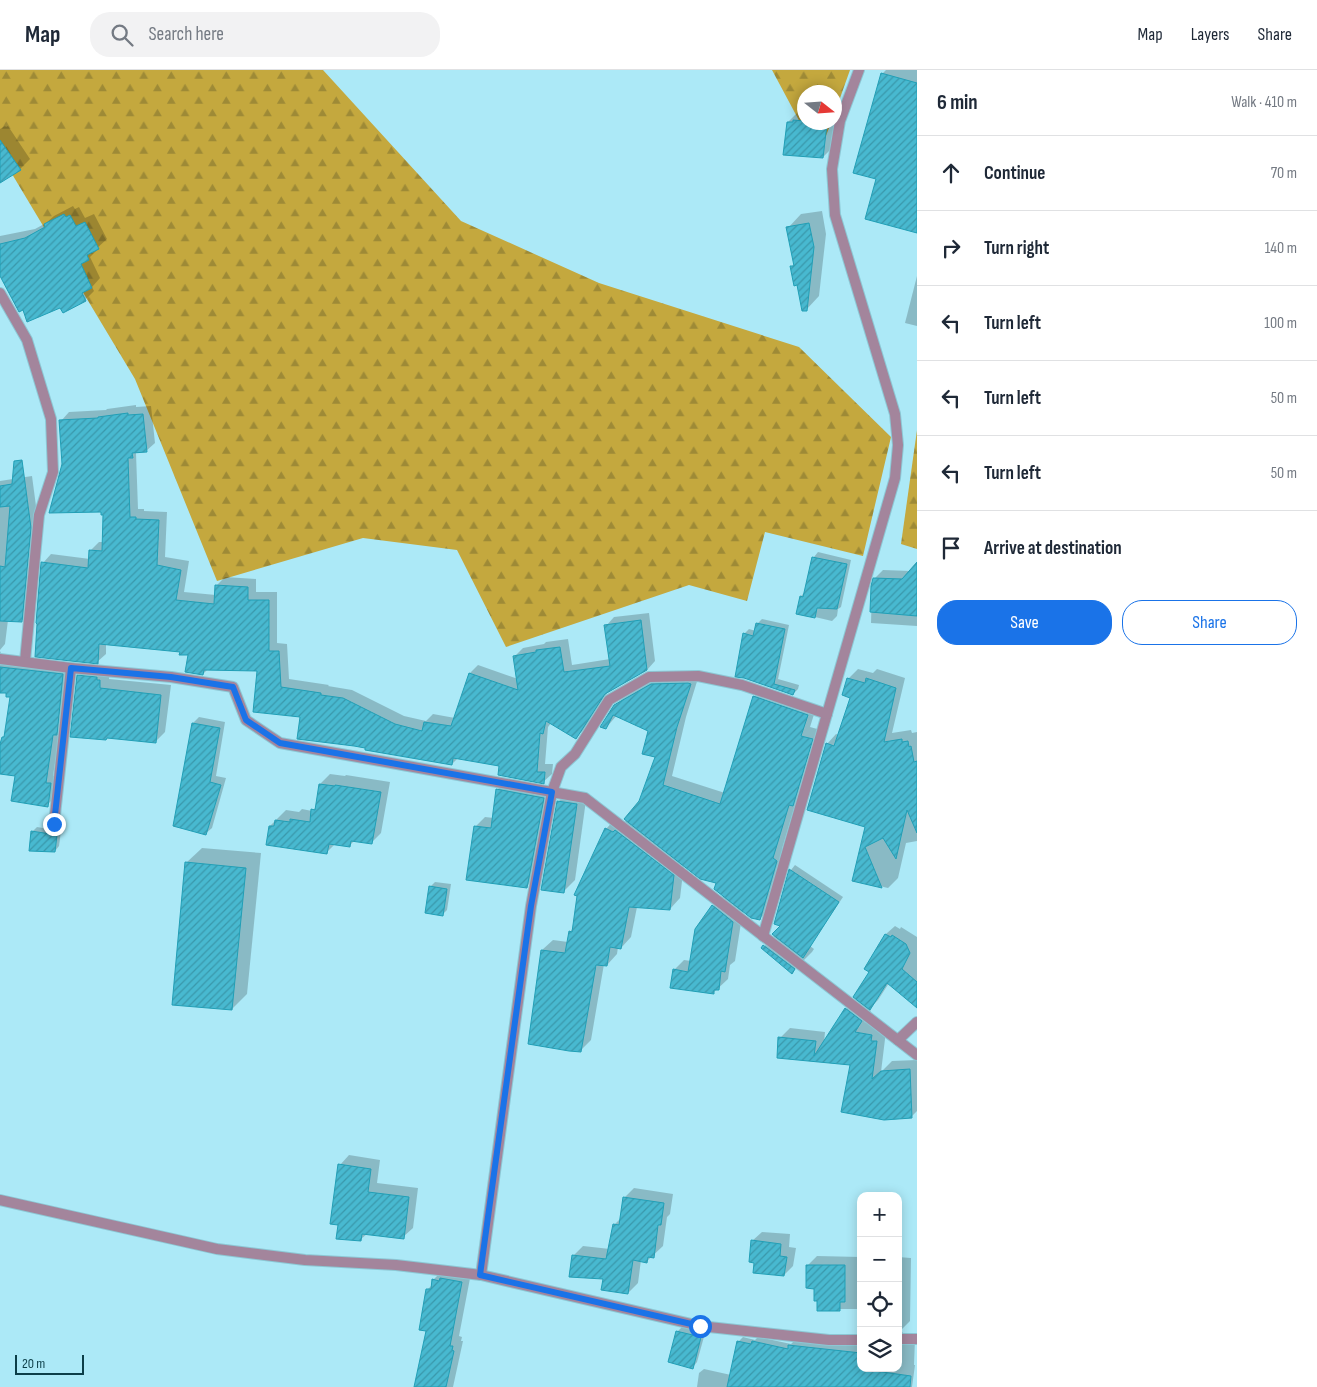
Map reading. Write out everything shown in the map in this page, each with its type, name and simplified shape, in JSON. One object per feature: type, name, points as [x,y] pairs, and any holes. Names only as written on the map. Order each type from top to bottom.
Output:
[{"type":"street","points":[[763,936],[895,478],[898,445],[895,414],[835,216],[832,169],[840,121],[859,70]]},
{"type":"street","points":[[0,293],[27,340],[52,419],[53,472],[39,516],[25,661]]},
{"type":"street","points":[[0,658],[71,668],[171,677],[233,687],[246,720],[280,743],[585,798],[917,1055]]},
{"type":"street","points":[[54,824],[71,668]]},
{"type":"street","points":[[480,1275],[531,906],[552,792],[561,767],[575,754],[609,700],[649,677],[698,676],[742,685],[827,714]]},
{"type":"street","points":[[898,1040],[917,1022]]},
{"type":"street","points":[[0,1200],[217,1249],[305,1260],[396,1265],[480,1275],[700,1326],[830,1340],[857,1340]]},
{"type":"street","points":[[902,1339],[917,1339]]},
{"type":"green space","points":[[0,70],[323,70],[461,221],[599,283],[799,347],[891,437],[863,556],[765,532],[747,601],[689,585],[506,647],[457,550],[363,538],[217,581],[135,379],[0,154]]},
{"type":"green space","points":[[772,70],[850,70],[842,92],[842,85],[797,85],[797,117]]},
{"type":"green space","points":[[804,130],[828,130],[818,156]]},
{"type":"green space","points":[[917,430],[917,549],[901,544]]},
{"type":"building","points":[[881,73],[917,83],[917,233],[865,219],[876,179],[853,173]]},
{"type":"building","points":[[793,120],[797,120],[797,130],[826,130],[823,158],[783,155],[787,122],[793,122]]},
{"type":"building","points":[[0,140],[21,170],[0,183]]},
{"type":"building","points":[[64,214],[66,217],[70,215],[76,226],[85,222],[99,249],[87,255],[89,260],[81,264],[92,288],[82,293],[86,301],[63,313],[60,308],[27,322],[23,310],[19,312],[0,276],[0,244],[25,238],[45,227],[44,224]]},
{"type":"building","points":[[809,223],[814,247],[807,311],[802,311],[797,285],[794,286],[790,266],[794,266],[786,227]]},
{"type":"building","points":[[128,413],[128,415],[143,414],[147,452],[132,453],[133,458],[128,458],[130,517],[159,520],[157,565],[181,570],[176,600],[214,604],[215,585],[248,587],[248,600],[269,600],[269,651],[279,651],[281,687],[343,698],[395,724],[422,731],[424,722],[451,726],[469,673],[518,690],[513,656],[536,652],[536,650],[560,647],[564,672],[610,666],[604,625],[641,620],[647,670],[605,694],[576,739],[546,721],[543,734],[540,733],[537,772],[545,772],[544,784],[498,775],[499,766],[453,758],[452,765],[365,750],[365,748],[354,746],[297,739],[300,717],[253,712],[257,671],[204,670],[203,675],[185,672],[188,655],[179,655],[180,652],[99,644],[98,664],[35,657],[41,562],[88,568],[89,550],[102,551],[103,515],[101,515],[101,512],[49,513],[62,464],[59,420],[98,418]]},
{"type":"building","points":[[22,460],[31,528],[22,622],[0,621],[0,566],[5,567],[10,506],[0,507],[0,486],[12,484],[14,461]]},
{"type":"building","points":[[812,557],[847,564],[837,609],[817,608],[815,618],[796,614],[800,596],[803,597]]},
{"type":"building","points":[[917,562],[917,616],[870,612],[873,578],[902,579]]},
{"type":"building","points":[[756,623],[785,629],[774,684],[795,690],[793,695],[744,678],[735,677],[743,633],[753,636]]},
{"type":"building","points":[[0,667],[63,674],[57,735],[53,735],[46,783],[51,783],[48,807],[11,801],[15,776],[0,774],[0,744],[2,737],[4,737],[10,697],[6,697],[6,693],[0,693]]},
{"type":"building","points":[[77,675],[97,677],[97,680],[100,680],[100,688],[161,695],[156,743],[107,738],[106,740],[70,737]]},
{"type":"building","points":[[847,678],[865,683],[866,678],[896,688],[884,742],[902,739],[902,742],[908,741],[909,747],[911,746],[914,762],[917,761],[917,833],[907,810],[896,859],[883,838],[865,847],[882,888],[852,881],[865,827],[807,810],[826,743],[834,746],[850,698],[842,695]]},
{"type":"building","points":[[651,684],[691,684],[677,727],[663,785],[720,804],[753,696],[808,715],[801,736],[813,739],[793,806],[789,805],[773,858],[777,861],[760,920],[751,918],[714,889],[716,883],[700,879],[624,819],[639,801],[655,757],[642,754],[648,731],[613,715],[606,729],[600,727],[614,705]]},
{"type":"building","points":[[192,723],[220,728],[210,782],[221,785],[206,835],[173,826]]},
{"type":"building","points":[[319,784],[381,792],[372,844],[351,841],[350,847],[329,844],[327,854],[266,845],[269,826],[274,826],[275,820],[290,822],[290,819],[310,822],[311,809],[315,810]]},
{"type":"building","points":[[496,789],[544,798],[527,888],[466,880],[474,826],[491,828]]},
{"type":"building","points":[[557,801],[577,804],[564,893],[541,890]]},
{"type":"building","points":[[605,828],[613,832],[615,830],[674,875],[670,910],[629,907],[621,949],[610,947],[607,966],[596,965],[581,1052],[528,1044],[541,950],[565,953],[569,931],[572,932],[577,896],[574,895]]},
{"type":"building","points":[[31,831],[57,835],[55,852],[29,851]]},
{"type":"building","points":[[185,862],[246,868],[232,1010],[172,1005]]},
{"type":"building","points":[[789,869],[839,902],[803,958],[772,934],[780,926],[774,924]]},
{"type":"building","points":[[429,886],[447,889],[443,916],[425,913]]},
{"type":"building","points":[[712,905],[733,922],[725,972],[721,971],[719,990],[714,990],[714,994],[670,988],[673,969],[688,972],[695,929]]},
{"type":"building","points":[[885,934],[891,937],[892,935],[906,944],[910,953],[902,969],[917,982],[917,1008],[887,983],[870,1010],[853,997],[869,972],[864,969]]},
{"type":"building","points":[[763,945],[795,969],[792,974],[761,948]]},
{"type":"building","points":[[845,1008],[862,1021],[855,1032],[872,1035],[871,1041],[877,1041],[872,1079],[881,1071],[910,1069],[912,1118],[884,1120],[841,1112],[850,1065],[777,1058],[778,1037],[816,1041],[814,1056]]},
{"type":"building","points":[[338,1164],[371,1169],[368,1192],[409,1197],[404,1239],[362,1234],[361,1241],[336,1239],[338,1225],[330,1224]]},
{"type":"building","points":[[623,1197],[664,1203],[661,1225],[658,1225],[654,1258],[648,1257],[647,1263],[633,1260],[628,1294],[601,1290],[603,1279],[569,1277],[572,1255],[606,1259],[613,1224],[619,1225]]},
{"type":"building","points":[[751,1240],[781,1244],[780,1256],[787,1257],[784,1276],[753,1273],[754,1263],[749,1262]]},
{"type":"building","points":[[806,1265],[845,1265],[845,1302],[840,1302],[840,1311],[817,1311],[817,1301],[814,1301],[814,1289],[806,1288]]},
{"type":"building","points":[[440,1278],[462,1282],[450,1346],[453,1346],[452,1350],[454,1351],[446,1387],[414,1387],[426,1331],[419,1330],[426,1289],[431,1289],[432,1279],[439,1281]]},
{"type":"building","points":[[676,1331],[701,1337],[693,1369],[668,1362]]},
{"type":"building","points":[[737,1341],[751,1344],[752,1341],[788,1349],[788,1345],[857,1353],[857,1372],[882,1372],[911,1376],[910,1387],[727,1387]]},
{"type":"route","points":[[54,824],[71,668],[171,677],[233,687],[246,720],[280,743],[552,792],[531,906],[480,1275],[700,1326]]}]
